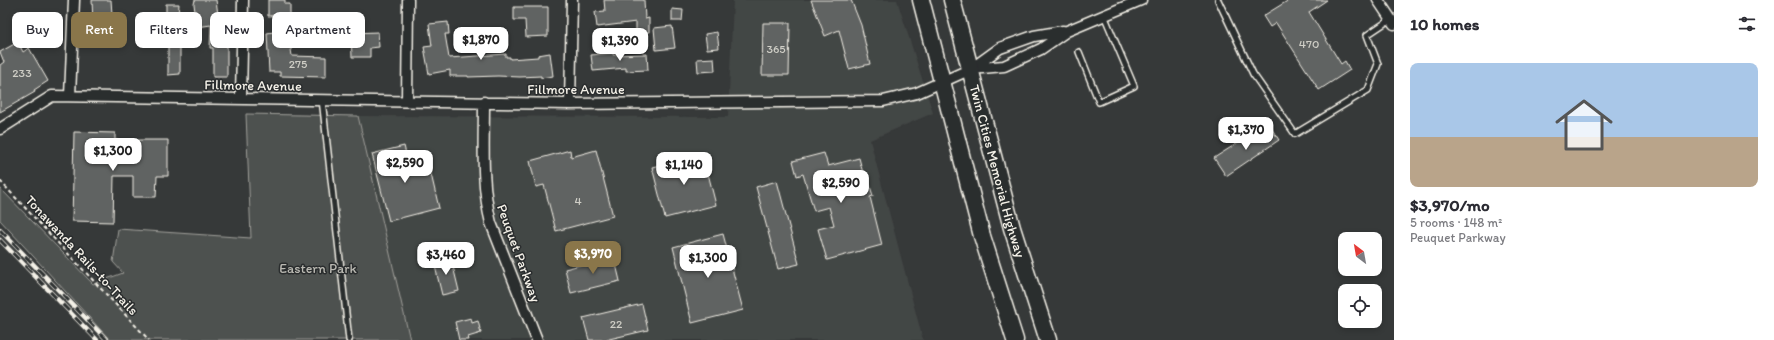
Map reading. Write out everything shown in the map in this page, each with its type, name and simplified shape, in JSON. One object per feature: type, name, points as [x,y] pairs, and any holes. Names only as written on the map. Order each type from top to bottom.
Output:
[{"type":"main road","points":[[921,0],[982,236],[1015,340]]},
{"type":"main road","name":"Twin Cities Memorial Highway","points":[[952,0],[1012,228],[1048,340]]},
{"type":"street","points":[[70,96],[74,0]]},
{"type":"street","points":[[241,98],[243,0]]},
{"type":"street","points":[[407,100],[408,0]]},
{"type":"street","points":[[570,104],[572,0]]},
{"type":"street","points":[[1378,0],[1393,22]]},
{"type":"street","name":"Fillmore Avenue","points":[[0,129],[52,96],[407,100],[570,104],[884,101],[917,93],[970,69],[1004,66],[1041,49],[1067,31],[1138,1]]},
{"type":"street","points":[[970,69],[1000,48],[1034,36],[1067,31]]},
{"type":"street","name":"Peuquet Parkway","points":[[484,102],[484,186],[490,223],[537,340]]},
{"type":"lane","points":[[1218,0],[1253,74],[1294,134],[1368,90],[1378,64],[1367,35],[1393,22]]},
{"type":"lane","points":[[1078,52],[1099,102],[1134,86],[1104,15]]},
{"type":"lane","points":[[322,99],[349,340]]},
{"type":"path","name":"Tonawanda Rails-to-Trails","points":[[0,183],[149,340]]},
{"type":"shaded area","points":[[733,0],[897,0],[933,113],[870,140],[923,340],[410,340],[358,116],[728,117]]},
{"type":"green space","name":"Eastern Park","points":[[246,114],[358,116],[410,340],[110,340],[0,220],[0,188],[93,284],[123,273],[113,262],[118,229],[251,238]]},
{"type":"building","points":[[92,0],[111,0],[112,12],[93,12]]},
{"type":"building","points":[[195,0],[216,0],[218,12],[210,12],[210,25],[202,26],[202,12],[195,12]]},
{"type":"building","points":[[268,0],[285,0],[285,4],[290,4],[290,12],[272,12],[272,16],[268,16]]},
{"type":"building","points":[[604,0],[644,0],[645,19],[649,18],[649,32],[636,33],[636,22],[597,27],[595,12],[605,11]]},
{"type":"building","points":[[811,0],[851,0],[861,25],[870,64],[849,69],[839,30],[825,36]]},
{"type":"building","points":[[1289,0],[1327,0],[1309,12],[1341,64],[1345,61],[1350,70],[1319,90],[1276,23],[1270,27],[1263,16]]},
{"type":"building","points":[[166,4],[179,4],[178,12],[166,12]]},
{"type":"building","points":[[514,7],[548,7],[548,36],[526,37],[525,20],[514,20]]},
{"type":"building","points":[[672,9],[683,10],[682,21],[672,21]]},
{"type":"building","points":[[448,22],[449,34],[445,34],[449,58],[506,54],[506,57],[510,57],[510,59],[538,57],[538,55],[550,53],[553,76],[541,78],[541,76],[450,76],[450,70],[429,74],[424,47],[432,46],[429,24]]},
{"type":"building","points":[[763,23],[790,23],[789,75],[762,75]]},
{"type":"building","points":[[672,26],[675,48],[656,50],[654,28]]},
{"type":"building","points":[[272,32],[272,48],[291,48],[292,56],[326,57],[326,77],[280,76],[280,72],[269,72],[267,33]]},
{"type":"building","points":[[365,32],[378,32],[379,47],[370,48],[370,57],[352,57],[352,48],[365,48]]},
{"type":"building","points":[[717,32],[719,48],[707,49],[705,34]]},
{"type":"building","points":[[12,45],[12,48],[21,48],[23,52],[29,48],[48,81],[34,90],[35,92],[0,112],[0,65],[4,62],[0,52]]},
{"type":"building","points":[[168,48],[180,48],[180,74],[168,75]]},
{"type":"building","points":[[213,48],[227,48],[227,77],[213,77]]},
{"type":"building","points":[[613,53],[613,55],[647,54],[648,70],[626,71],[626,68],[593,71],[591,55]]},
{"type":"building","points":[[714,58],[715,71],[698,72],[697,59]]},
{"type":"building","points":[[1270,126],[1279,140],[1226,176],[1214,158],[1244,139],[1246,142]]},
{"type":"building","points":[[74,132],[115,133],[115,140],[168,140],[168,176],[157,176],[156,197],[133,197],[133,176],[114,176],[113,222],[72,221]]},
{"type":"building","points":[[404,146],[408,162],[427,157],[439,208],[389,221],[372,154]]},
{"type":"building","points":[[570,150],[571,157],[596,150],[613,216],[556,231],[544,185],[536,187],[530,161]]},
{"type":"building","points":[[824,153],[828,166],[859,158],[864,177],[867,176],[873,196],[870,197],[882,245],[827,260],[818,229],[834,225],[829,207],[814,211],[803,174],[797,176],[793,161]]},
{"type":"building","points":[[703,154],[716,205],[665,218],[652,167]]},
{"type":"building","points":[[777,181],[799,264],[778,269],[756,187]]},
{"type":"building","points":[[723,234],[743,310],[692,323],[673,247]]},
{"type":"building","points":[[614,256],[620,281],[571,293],[565,269]]},
{"type":"building","points":[[451,258],[459,291],[442,295],[434,262]]},
{"type":"building","points":[[642,304],[648,330],[605,340],[589,340],[583,318]]},
{"type":"building","points":[[471,318],[472,323],[478,321],[481,333],[468,337],[469,340],[459,340],[455,322]]},
{"type":"railway","points":[[0,230],[107,340]]},
{"type":"railway","points":[[0,240],[97,340]]}]
